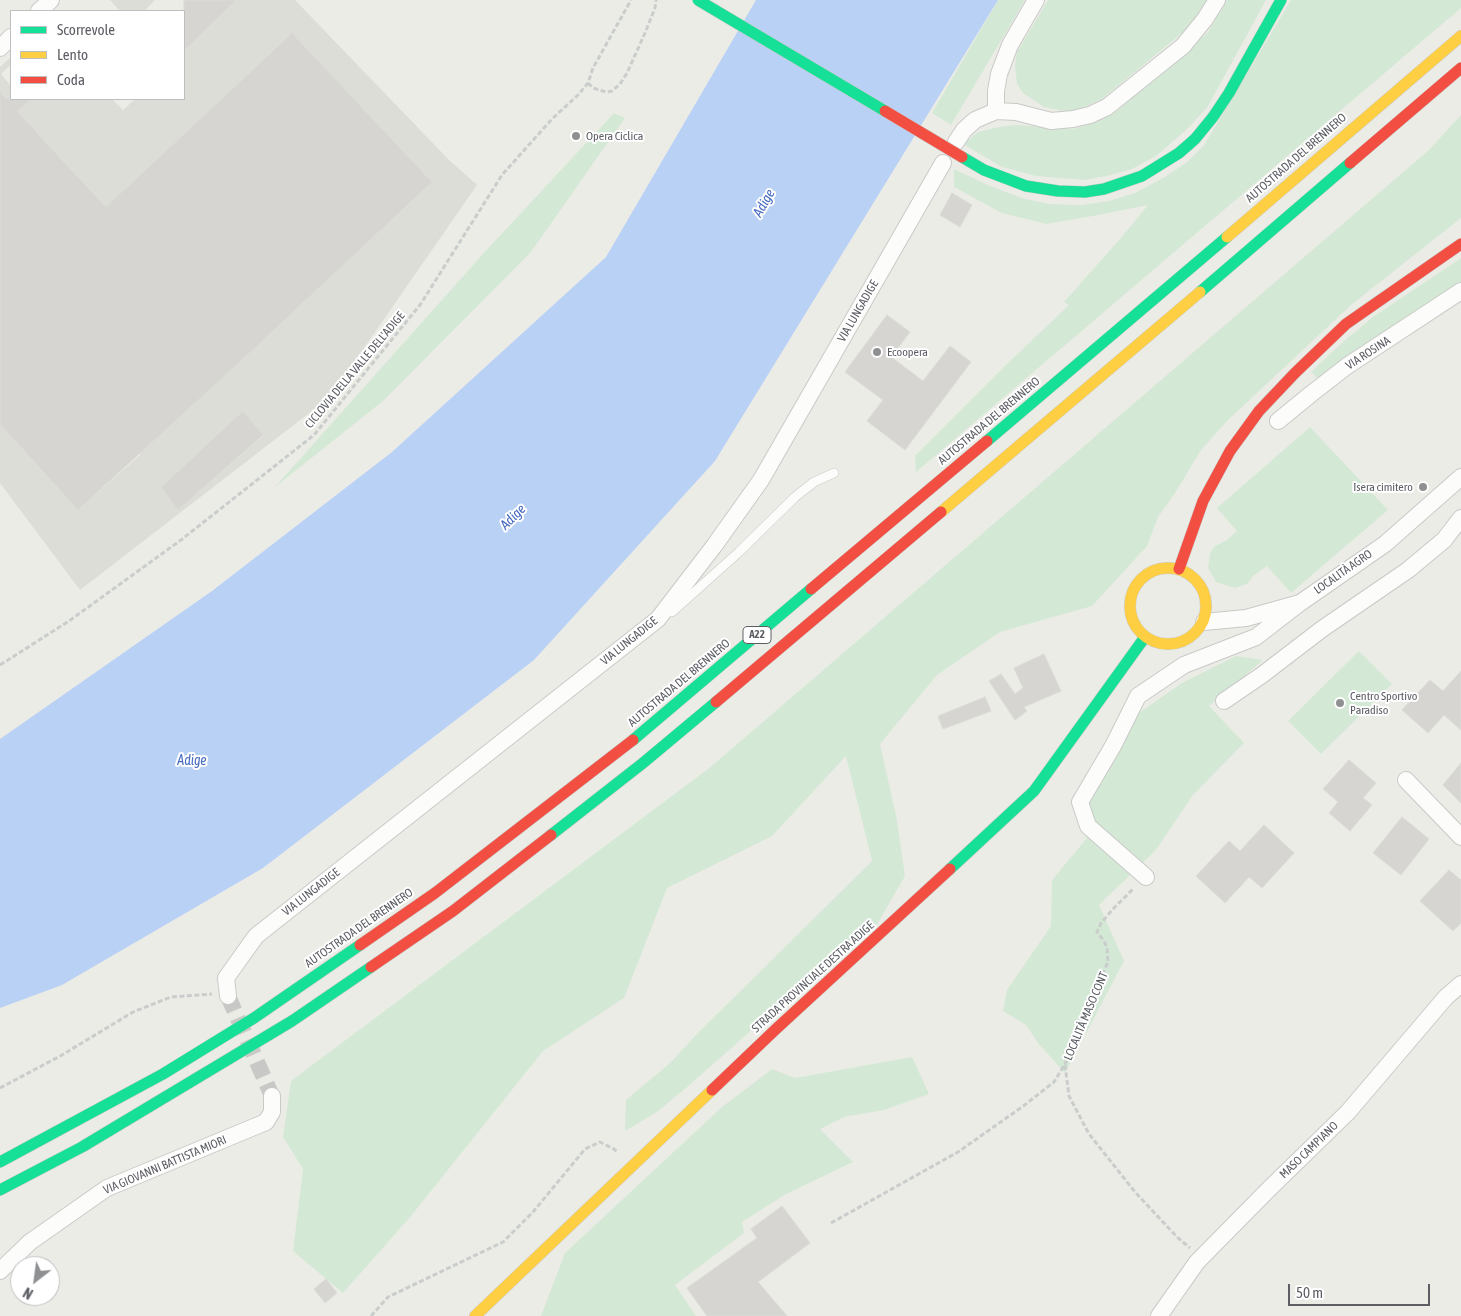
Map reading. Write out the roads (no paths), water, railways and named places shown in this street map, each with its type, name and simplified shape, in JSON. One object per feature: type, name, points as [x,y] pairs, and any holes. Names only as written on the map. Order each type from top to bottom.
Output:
[{"type":"main road","points":[[698,0],[984,170],[1026,186],[1058,191],[1085,192],[1142,176],[1179,153],[1195,139],[1229,93],[1281,0]]},
{"type":"main road","name":"AUTOSTRADA DEL BRENNERO","points":[[0,1162],[163,1074],[237,1028],[451,881],[643,732],[1139,312],[1461,36]]},
{"type":"main road","name":"A22","points":[[0,1190],[82,1147],[292,1021],[453,910],[643,763],[797,635],[1125,357],[1461,68]]},
{"type":"main road","points":[[1179,569],[1203,500],[1230,451],[1259,411],[1346,324],[1461,244]]},
{"type":"main road","points":[[1164,568],[1179,569],[1198,581],[1206,600],[1204,622],[1193,636],[1178,644],[1161,644],[1145,637],[1134,626],[1130,611],[1131,596],[1138,582],[1149,572],[1164,568]]},
{"type":"main road","name":"STRADA PROVINCIALE DESTRA ADIGE","points":[[476,1316],[776,1029],[1034,791],[1145,637]]},
{"type":"street","points":[[40,10],[51,0]]},
{"type":"street","points":[[996,111],[996,91],[999,74],[1010,45],[1036,0]]},
{"type":"street","points":[[956,142],[964,130],[975,120],[996,111],[1016,112],[1051,120],[1090,115],[1107,106],[1183,46],[1205,19],[1217,0]]},
{"type":"street","points":[[0,48],[10,38]]},
{"type":"street","name":"VIA LUNGADIGE","points":[[228,996],[226,978],[256,936],[658,619],[714,546],[761,480],[943,163]]},
{"type":"street","name":"VIA ROSINA","points":[[1278,421],[1347,366],[1461,291]]},
{"type":"street","name":"LOCALITÀ AGRO","points":[[1204,622],[1246,618],[1300,602],[1384,544],[1461,477]]},
{"type":"street","points":[[1224,701],[1262,675],[1322,629],[1408,570],[1444,540],[1461,518]]},
{"type":"street","points":[[1444,540],[1461,538]]},
{"type":"street","points":[[1146,877],[1088,826],[1080,802],[1113,746],[1138,696],[1184,665],[1256,637],[1300,602]]},
{"type":"street","points":[[1406,780],[1461,837]]},
{"type":"street","name":"MASO CAMPIANO","points":[[1159,1316],[1202,1258],[1348,1112],[1446,997],[1461,984]]},
{"type":"street","name":"VIA GIOVANNI BATTISTA MIORI","points":[[0,1271],[30,1242],[107,1188],[266,1122],[272,1112],[272,1096]]},
{"type":"lane","points":[[658,619],[669,615],[739,552],[768,522],[814,482],[834,473]]},
{"type":"water","name":"Adige","points":[[756,0],[998,0],[715,461],[534,660],[263,868],[62,985],[0,1008],[0,739],[212,591],[392,452],[606,257]]},
{"type":"tunnel","points":[[228,996],[272,1096]]},
{"type":"place","name":"Opera Ciclica","points":[[576,136]]},
{"type":"place","name":"Ecoopera","points":[[877,352]]},
{"type":"place","name":"Isera cimitero","points":[[1423,487]]},
{"type":"place","name":"Centro Sportivo Paradiso","points":[[1340,703]]}]
